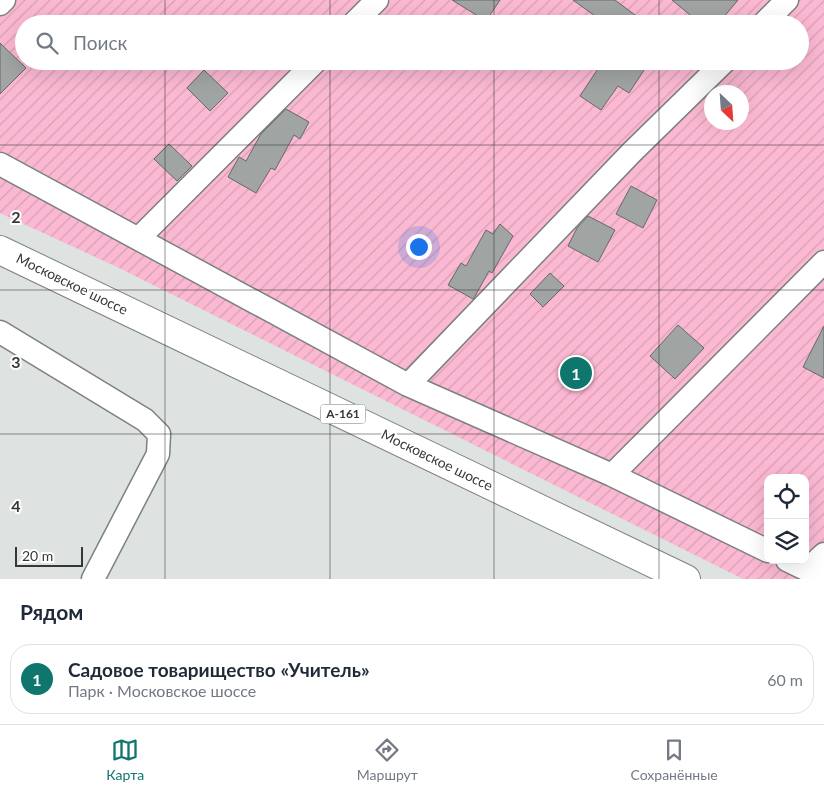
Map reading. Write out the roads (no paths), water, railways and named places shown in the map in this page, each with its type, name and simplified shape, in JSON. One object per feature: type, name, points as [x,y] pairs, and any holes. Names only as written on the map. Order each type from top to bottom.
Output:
[{"type":"highway","name":"Московское шоссе","points":[[0,250],[686,579]]},
{"type":"street","points":[[0,4],[4,0]]},
{"type":"street","points":[[362,15],[377,0]]},
{"type":"street","points":[[772,15],[787,0]]},
{"type":"street","points":[[139,238],[307,70]]},
{"type":"street","points":[[408,385],[632,152],[715,70]]},
{"type":"street","points":[[0,164],[408,385],[612,475],[764,549]]},
{"type":"street","points":[[612,475],[824,262]]},
{"type":"street","points":[[0,332],[145,420],[159,434],[158,454],[93,579]]},
{"type":"street","points":[[795,564],[816,574],[824,554]]},
{"type":"place","name":"Садовое товарищество «Учитель»","points":[[576,373]]}]
